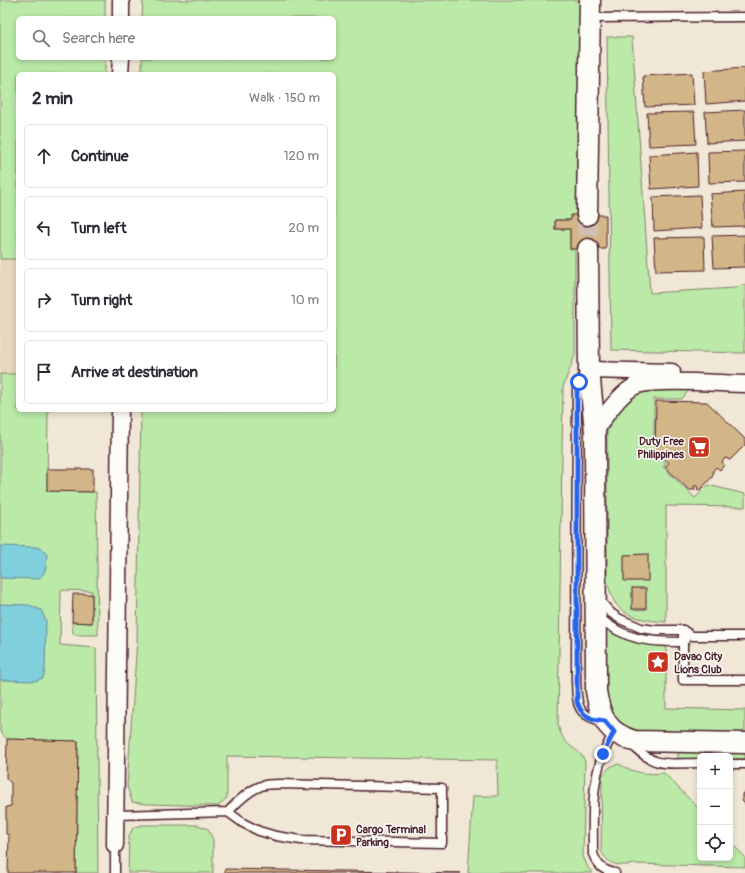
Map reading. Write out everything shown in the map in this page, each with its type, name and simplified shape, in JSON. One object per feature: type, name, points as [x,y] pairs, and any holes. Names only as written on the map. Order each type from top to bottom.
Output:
[{"type":"street","points":[[121,0],[121,16]]},
{"type":"street","points":[[587,215],[590,9]]},
{"type":"street","points":[[120,60],[120,72]]},
{"type":"street","points":[[588,249],[589,370],[595,431],[596,691],[601,714],[615,731],[634,741],[745,743]]},
{"type":"street","points":[[589,370],[745,373]]},
{"type":"street","points":[[595,431],[622,395],[633,387],[644,383],[745,384]]},
{"type":"street","points":[[115,845],[120,412]]},
{"type":"lane","points":[[590,9],[745,17]]},
{"type":"lane","points":[[589,370],[582,376],[577,388],[577,702],[585,715],[615,731],[640,753],[654,762],[661,764],[697,764]]},
{"type":"lane","points":[[596,605],[630,624],[641,628],[655,630],[683,630],[692,636],[745,636]]},
{"type":"lane","points":[[596,605],[613,629],[625,635],[655,642],[683,642],[692,636]]},
{"type":"lane","points":[[683,630],[683,680],[745,680]]},
{"type":"lane","points":[[615,731],[603,754],[596,778],[594,792],[593,854],[596,863],[605,871],[615,873]]},
{"type":"lane","points":[[733,764],[745,764]]},
{"type":"lane","points":[[116,815],[228,812],[259,831],[276,836],[301,840],[442,843],[442,788],[280,784],[262,786],[251,791],[238,801],[228,812]]},
{"type":"lane","points":[[115,845],[115,873]]},
{"type":"shaded area","points":[[0,259],[16,259],[16,374],[0,374]]},
{"type":"green space","points":[[0,0],[105,0],[105,16],[16,16],[16,60],[105,60],[105,72],[16,72],[16,259],[0,259]]},
{"type":"green space","points":[[143,0],[578,0],[580,13],[576,215],[571,220],[555,220],[555,229],[570,229],[570,249],[575,249],[575,355],[563,387],[558,724],[561,734],[565,740],[583,757],[585,762],[583,856],[588,868],[593,873],[468,873],[473,796],[498,796],[497,760],[227,756],[227,798],[218,806],[147,804],[132,802],[127,786],[137,640],[141,412],[336,412],[336,72],[142,72],[142,60],[336,60],[336,16],[142,16]]},
{"type":"green space","points":[[607,37],[632,37],[650,293],[735,288],[745,284],[745,353],[611,350]]},
{"type":"green space","points":[[0,374],[16,374],[16,412],[48,412],[47,491],[96,492],[98,635],[73,634],[72,622],[92,623],[92,591],[61,590],[60,645],[96,648],[98,873],[76,873],[78,741],[7,739],[0,732]]},
{"type":"green space","points":[[643,389],[690,389],[682,399],[654,399],[654,451],[666,463],[663,467],[695,498],[708,485],[745,494],[745,507],[666,506],[666,622],[636,617],[623,611],[617,606],[613,599],[607,582],[607,433],[613,418],[621,408]]},
{"type":"green space","points":[[606,628],[627,640],[641,644],[666,646],[666,708],[745,710],[745,734],[645,733],[626,726],[617,719],[607,704]]},
{"type":"green space","points":[[678,750],[745,751],[745,759],[733,759],[733,753],[697,753],[697,759],[678,759]]},
{"type":"green space","points":[[619,764],[641,773],[664,773],[697,807],[697,861],[733,861],[733,845],[745,857],[745,867],[636,864],[620,865],[612,863],[608,860],[601,851],[602,776],[607,770]]},
{"type":"green space","points":[[141,825],[198,825],[208,829],[213,840],[213,873],[128,873],[129,836],[133,828]]},
{"type":"water","points":[[0,546],[36,547],[42,549],[47,555],[43,575],[37,579],[0,578]]},
{"type":"water","points":[[0,604],[29,605],[41,610],[46,621],[45,670],[43,678],[36,681],[0,680]]},
{"type":"building","points":[[745,68],[745,101],[706,104],[704,71]]},
{"type":"building","points":[[692,73],[694,105],[645,107],[643,76]]},
{"type":"building","points":[[745,110],[745,141],[707,143],[705,112]]},
{"type":"building","points":[[694,112],[696,144],[649,146],[647,113]]},
{"type":"building","points":[[745,151],[745,182],[709,183],[708,152]]},
{"type":"building","points":[[697,152],[698,186],[651,189],[649,155]]},
{"type":"building","points":[[745,192],[745,226],[713,227],[710,194]]},
{"type":"building","points":[[700,195],[702,228],[654,231],[653,197]]},
{"type":"building","points":[[571,215],[606,215],[606,249],[570,249],[570,229],[555,229],[555,220],[571,220]]},
{"type":"building","points":[[745,235],[745,267],[714,268],[712,236]]},
{"type":"building","points":[[704,237],[705,270],[656,271],[654,238]]},
{"type":"building","name":"Duty Free Philippines","points":[[656,401],[707,402],[745,439],[745,445],[730,460],[725,458],[722,462],[724,465],[720,470],[716,467],[713,471],[713,476],[700,490],[698,490],[697,486],[694,486],[695,490],[689,490],[665,467],[669,463],[655,450]]},
{"type":"building","points":[[47,469],[93,469],[93,492],[47,491]]},
{"type":"building","points":[[648,554],[648,581],[624,581],[624,555]]},
{"type":"building","points":[[632,588],[646,588],[646,609],[632,609]]},
{"type":"building","points":[[73,594],[92,594],[92,623],[72,622]]},
{"type":"building","points":[[7,739],[78,741],[76,873],[8,873],[9,835],[6,834],[6,807],[11,806],[11,783],[6,778]]},
{"type":"building","points":[[745,791],[745,804],[742,801],[742,794]]},
{"type":"building","points":[[225,869],[461,873],[225,873]]},
{"type":"tunnel","points":[[587,215],[588,249]]},
{"type":"place","name":"Duty Free Philippines","points":[[699,447]]},
{"type":"place","name":"Davao City Lions Club","points":[[658,662]]},
{"type":"place","name":"Cargo Terminal Parking","points":[[341,835]]},
{"type":"route","points":[[579,382],[577,388],[577,702],[585,715],[592,719],[605,721],[614,732],[603,754]]}]
